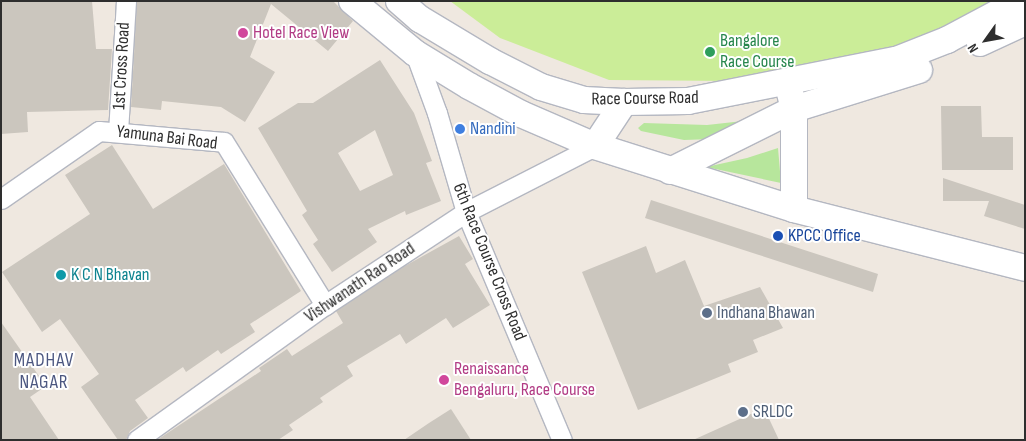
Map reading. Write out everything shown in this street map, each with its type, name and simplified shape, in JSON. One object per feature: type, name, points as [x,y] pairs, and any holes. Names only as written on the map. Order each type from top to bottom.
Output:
[{"type":"main road","points":[[352,1],[415,53],[521,114],[595,146],[794,209],[1025,268]]},
{"type":"main road","name":"Race Course Road","points":[[399,1],[420,19],[490,61],[541,88],[584,100],[624,102],[688,102],[896,60],[947,40],[1020,1]]},
{"type":"main road","points":[[670,171],[794,109],[925,68],[1025,22]]},
{"type":"main road","points":[[787,82],[794,109],[794,209]]},
{"type":"main road","points":[[595,146],[624,102]]},
{"type":"street","name":"1st Cross Road","points":[[118,132],[126,1]]},
{"type":"street","name":"6th Race Course Cross Road","points":[[415,53],[437,113],[466,212],[562,440]]},
{"type":"street","name":"Yamuna Bai Road","points":[[1,199],[99,131],[224,142],[325,305]]},
{"type":"street","name":"Vishwanath Rao Road","points":[[137,440],[325,305],[466,212],[595,146]]},
{"type":"green space","name":"Bangalore Race Course","points":[[450,1],[991,1],[962,22],[844,67],[731,81],[609,80],[500,38]]},
{"type":"green space","points":[[761,119],[712,139],[684,140],[641,131],[638,128],[644,123],[707,125]]},
{"type":"green space","points":[[778,148],[781,183],[706,167],[747,158]]},
{"type":"building","points":[[1,1],[92,1],[96,49],[112,49],[108,110],[27,112],[28,132],[1,134]]},
{"type":"building","points":[[137,1],[333,1],[353,21],[328,51],[271,4],[250,57],[275,72],[245,122],[221,107],[162,101],[161,110],[131,107]]},
{"type":"building","points":[[380,60],[414,113],[432,161],[426,163],[441,201],[406,215],[405,211],[368,229],[377,242],[332,272],[313,244],[318,240],[302,215],[307,211],[258,128],[298,103],[313,103]],"holes":[[[375,130],[393,175],[360,191],[338,153]]]},
{"type":"building","points":[[941,106],[981,106],[982,137],[1013,137],[1013,170],[942,170]]},
{"type":"building","points":[[112,145],[153,209],[224,164],[301,291],[250,324],[255,332],[221,354],[218,350],[186,372],[183,367],[135,400],[148,418],[130,431],[126,440],[118,440],[81,387],[99,374],[60,319],[42,332],[2,272],[90,214],[65,175]]},
{"type":"building","points":[[943,178],[1025,205],[1025,229],[984,216],[989,201],[943,201]]},
{"type":"building","points":[[651,200],[878,274],[873,292],[645,218]]},
{"type":"building","points":[[459,236],[473,259],[465,264],[490,305],[453,328],[446,318],[406,344],[400,334],[347,366],[353,376],[320,398],[323,402],[289,425],[293,430],[278,440],[157,440],[261,371],[259,368],[287,349],[292,356],[343,323],[336,311],[403,267]]},
{"type":"building","points":[[646,246],[656,273],[685,260],[704,306],[760,287],[783,328],[753,340],[758,352],[728,364],[731,372],[638,410],[582,272]]},
{"type":"building","points":[[1,322],[46,386],[30,397],[59,440],[1,440]]},
{"type":"building","points":[[764,408],[779,440],[693,440]]},
{"type":"building","points":[[451,409],[471,440],[404,440],[429,423]]},
{"type":"place","name":"Hotel Race View","points":[[243,33]]},
{"type":"place","name":"Bangalore Race Course","points":[[710,52]]},
{"type":"place","name":"Nandini","points":[[460,129]]},
{"type":"place","name":"KPCC Office","points":[[778,236]]},
{"type":"place","name":"K C N Bhavan","points":[[61,275]]},
{"type":"place","name":"Indhana Bhawan","points":[[707,313]]},
{"type":"place","name":"Renaissance Bengaluru, Race Course","points":[[444,380]]},
{"type":"place","name":"SRLDC","points":[[743,412]]},
{"type":"district","name":"MADHAV NAGAR","points":[[44,372]]}]
